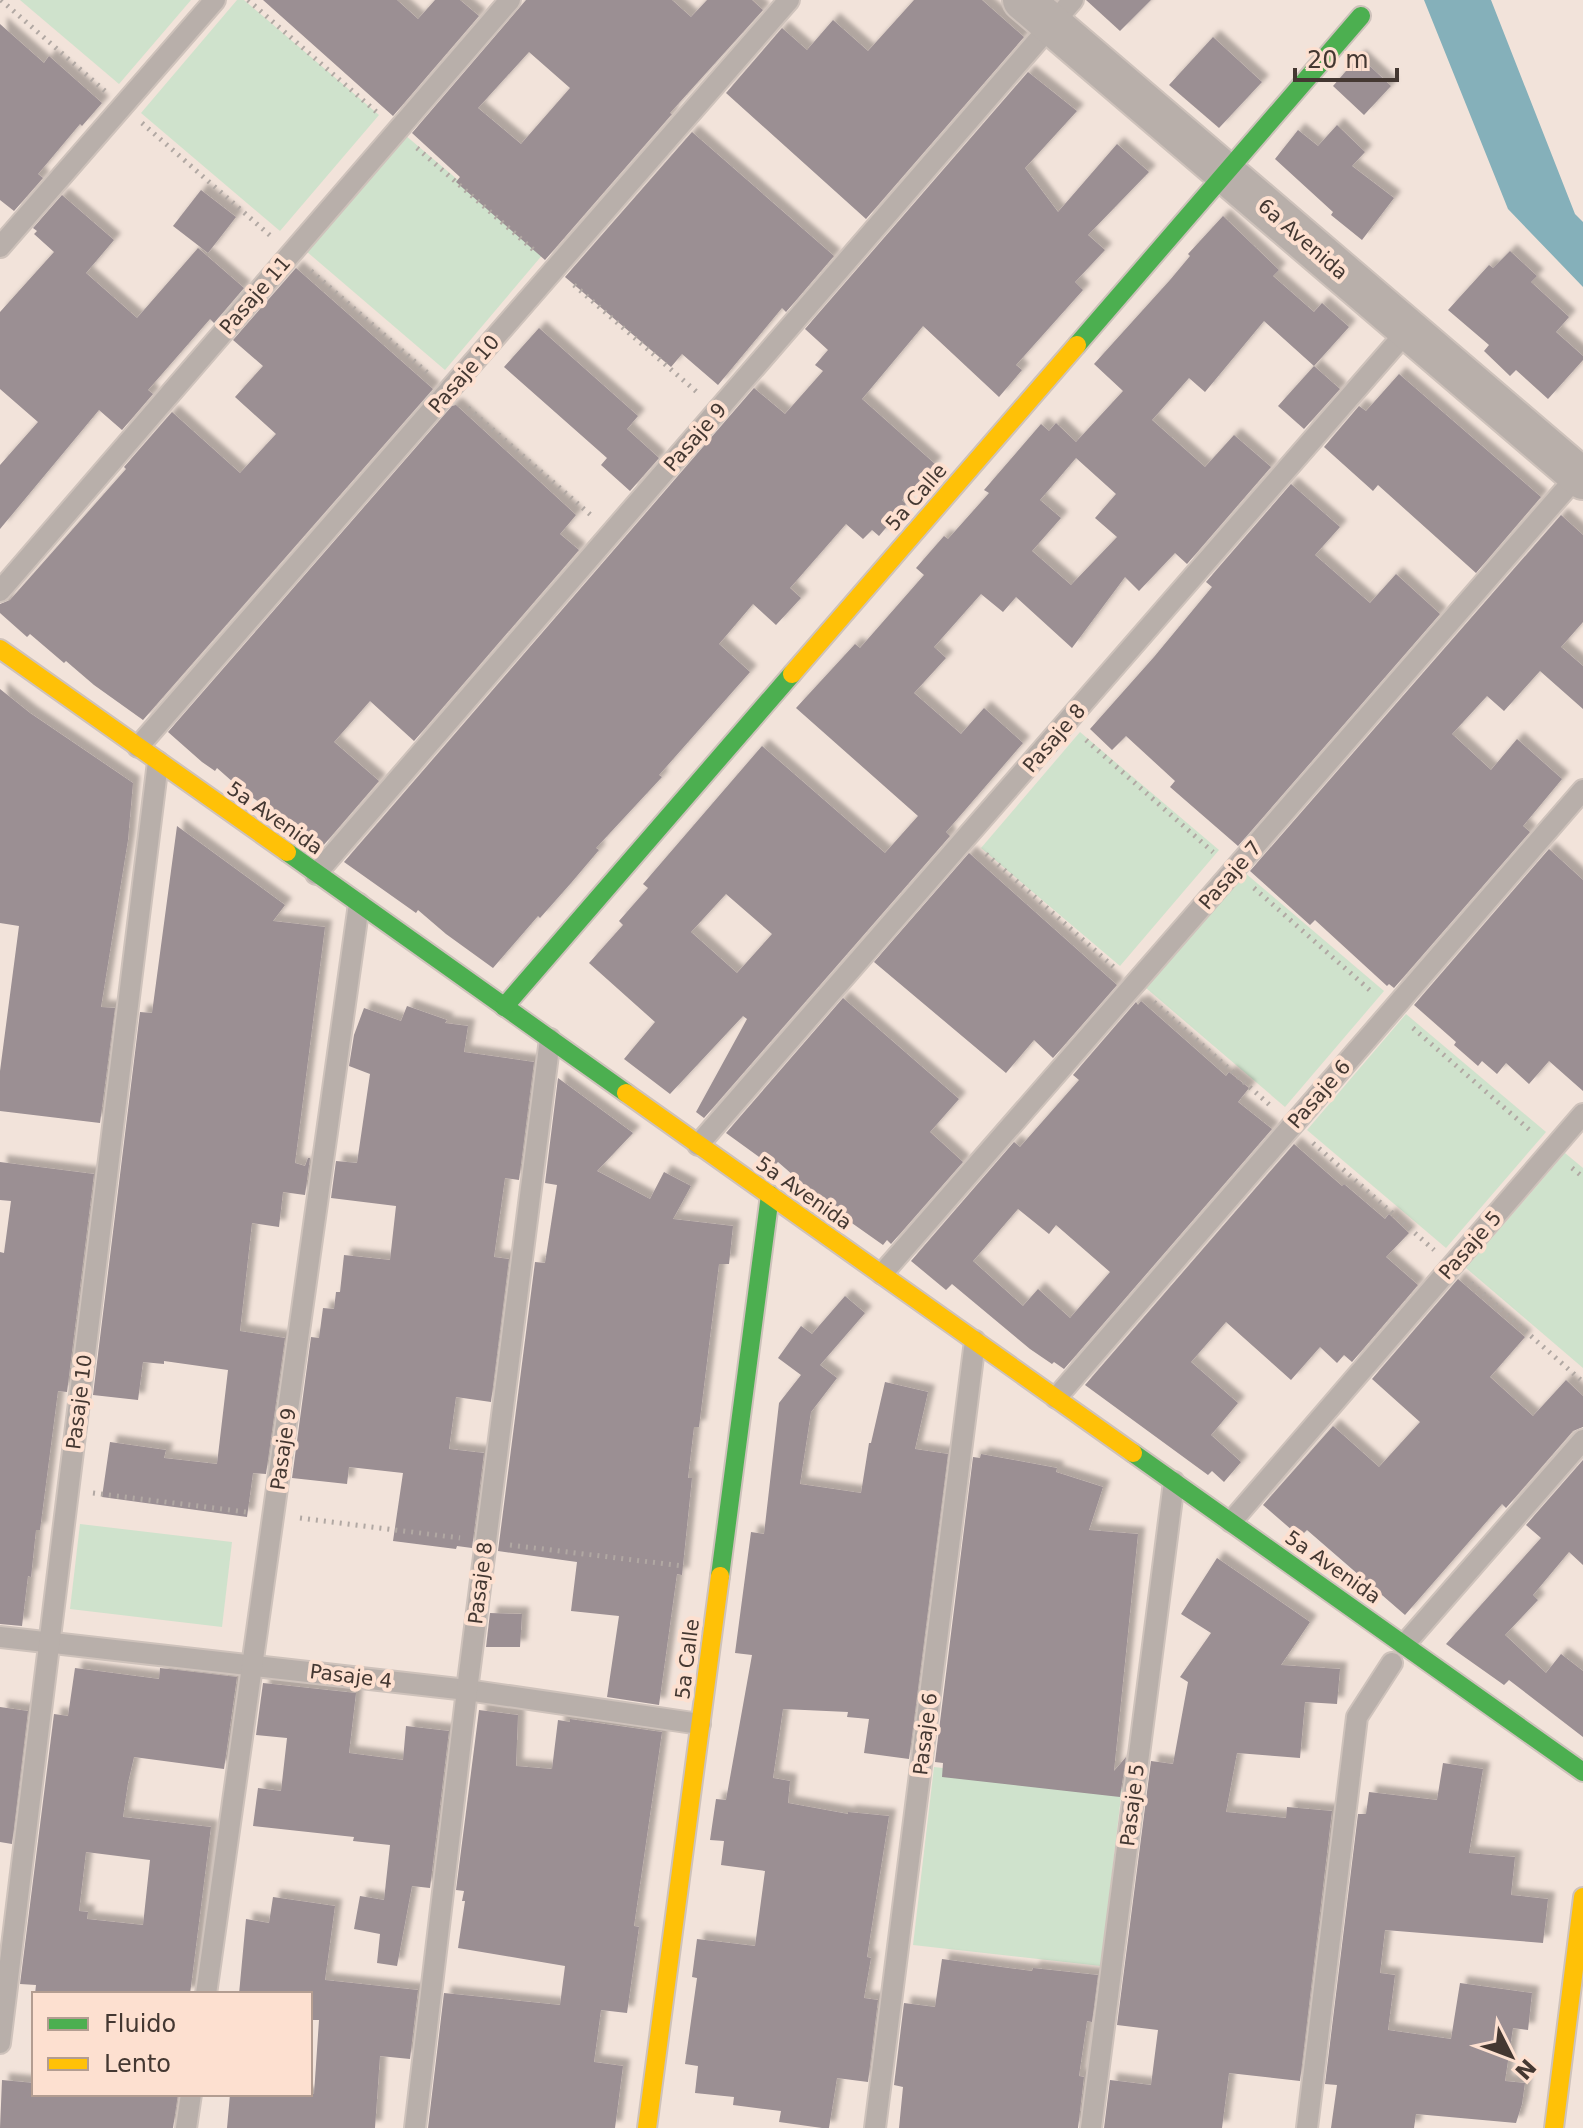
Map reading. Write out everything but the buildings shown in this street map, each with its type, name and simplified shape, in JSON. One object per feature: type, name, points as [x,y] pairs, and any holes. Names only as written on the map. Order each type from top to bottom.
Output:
[{"type":"street","name":"6a Avenida","points":[[1049,9],[1226,172],[1580,477]]},
{"type":"street","name":"5a Calle","points":[[504,1007],[1361,16]]},
{"type":"street","name":"5a Avenida","points":[[0,649],[1231,1522],[1398,1654],[1583,1772]]},
{"type":"street","name":"5a Calle","points":[[647,2128],[770,1195]]},
{"type":"street","points":[[1554,2128],[1583,1897]]},
{"type":"lane","points":[[0,247],[215,0]]},
{"type":"lane","name":"Pasaje 11","points":[[0,591],[510,0]]},
{"type":"lane","name":"Pasaje 10","points":[[138,747],[789,0]]},
{"type":"lane","name":"Pasaje 9","points":[[316,874],[718,411],[1049,9]]},
{"type":"lane","name":"Pasaje 8","points":[[698,1145],[1408,330]]},
{"type":"lane","name":"Pasaje 7","points":[[882,1274],[1580,477]]},
{"type":"lane","name":"Pasaje 10","points":[[0,2043],[158,762]]},
{"type":"lane","name":"Pasaje 6","points":[[1056,1398],[1583,790]]},
{"type":"lane","name":"Pasaje 9","points":[[206,1992],[359,904]]},
{"type":"lane","name":"Pasaje 8","points":[[415,2128],[550,1039]]},
{"type":"lane","name":"Pasaje 5","points":[[1231,1522],[1583,1114]]},
{"type":"lane","name":"Pasaje 6","points":[[875,2128],[975,1341]]},
{"type":"lane","points":[[1307,2128],[1357,1717],[1398,1654],[1583,1440]]},
{"type":"lane","name":"Pasaje 5","points":[[1091,2128],[1174,1482]]},
{"type":"lane","name":"Pasaje 4","points":[[0,1637],[467,1690],[700,1724]]},
{"type":"lane","points":[[186,2128],[191,2096]]},
{"type":"path","points":[[248,0],[718,411]]},
{"type":"path","points":[[1067,723],[1583,1177]]},
{"type":"path","points":[[68,1490],[720,1570]]},
{"type":"green space","points":[[20,0],[191,0],[119,84]]},
{"type":"green space","points":[[237,0],[244,0],[379,115],[280,231],[141,113]]},
{"type":"green space","points":[[405,135],[544,253],[445,370],[306,251]]},
{"type":"green space","points":[[1080,732],[1219,850],[1120,966],[981,848]]},
{"type":"green space","points":[[1244,872],[1384,991],[1285,1107],[1146,988]]},
{"type":"green space","points":[[1406,1014],[1546,1132],[1446,1248],[1307,1130]]},
{"type":"green space","points":[[1565,1153],[1583,1168],[1583,1368],[1466,1268]]},
{"type":"green space","points":[[80,1524],[232,1542],[222,1627],[70,1609]]},
{"type":"green space","points":[[934,1767],[1122,1788],[1101,1966],[913,1945]]},
{"type":"water","points":[[1424,0],[1491,0],[1575,214],[1583,222],[1583,287],[1508,209]]},
{"type":"traffic: fast","points":[[1077,345],[1361,16]]},
{"type":"traffic: fast","points":[[504,1007],[792,674]]},
{"type":"traffic: fast","points":[[287,852],[626,1093]]},
{"type":"traffic: fast","points":[[720,1576],[770,1195]]},
{"type":"traffic: fast","points":[[1133,1453],[1583,1772]]},
{"type":"traffic: slow","points":[[792,674],[1077,345]]},
{"type":"traffic: slow","points":[[0,649],[287,852]]},
{"type":"traffic: slow","points":[[626,1093],[1133,1453]]},
{"type":"traffic: slow","points":[[647,2128],[720,1576]]},
{"type":"traffic: slow","points":[[1554,2128],[1583,1897]]}]
